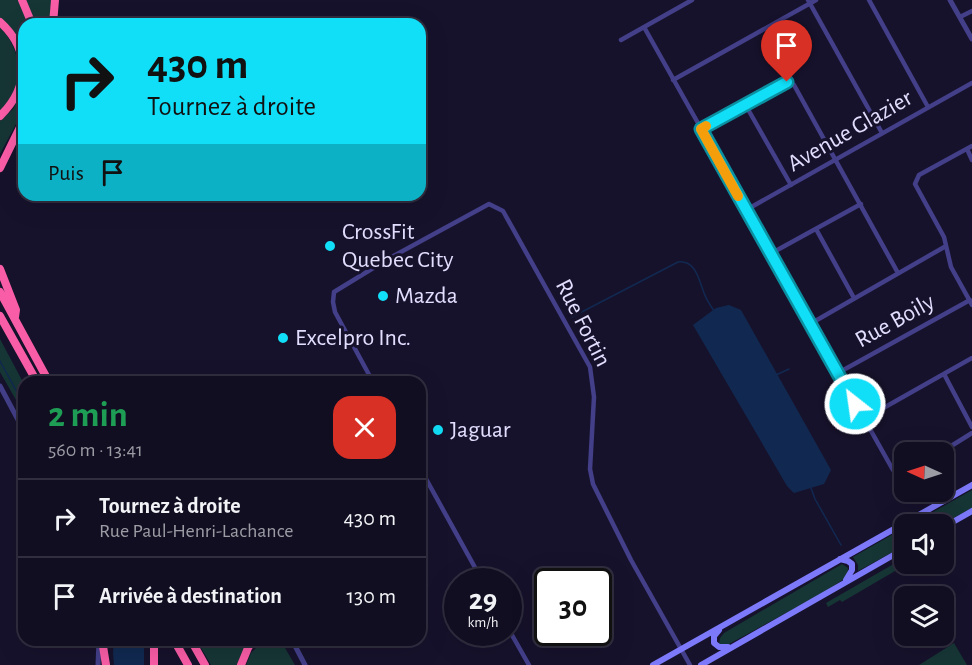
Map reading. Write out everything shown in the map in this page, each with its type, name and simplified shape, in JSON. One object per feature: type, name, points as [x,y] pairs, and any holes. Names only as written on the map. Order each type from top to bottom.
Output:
[{"type":"highway","points":[[22,0],[30,18]]},
{"type":"highway","points":[[54,18],[55,0]]},
{"type":"highway","points":[[0,22],[9,30],[18,48]]},
{"type":"highway","points":[[0,116],[10,107],[18,89]]},
{"type":"highway","points":[[0,168],[18,132]]},
{"type":"highway","points":[[0,268],[16,310],[15,321]]},
{"type":"highway","points":[[0,292],[46,376]]},
{"type":"highway","points":[[0,316],[34,376]]},
{"type":"highway","points":[[0,328],[28,376]]},
{"type":"highway","points":[[102,646],[106,665]]},
{"type":"highway","points":[[154,646],[154,665]]},
{"type":"highway","points":[[177,646],[188,665]]},
{"type":"highway","points":[[194,646],[205,665]]},
{"type":"highway","points":[[241,665],[249,646]]},
{"type":"main road","points":[[653,665],[972,485]]},
{"type":"main road","points":[[954,521],[972,511]]},
{"type":"main road","points":[[701,665],[894,555]]},
{"type":"main road","points":[[840,559],[852,564],[852,570],[844,583]]},
{"type":"main road","points":[[722,627],[714,636],[714,643],[719,647],[733,646]]},
{"type":"street","points":[[621,40],[692,0]]},
{"type":"street","points":[[673,80],[816,0]]},
{"type":"street","points":[[869,0],[928,107]]},
{"type":"street","points":[[950,0],[972,39]]},
{"type":"street","points":[[809,2],[882,133]]},
{"type":"street","points":[[960,17],[972,10]]},
{"type":"street","points":[[644,27],[894,471]]},
{"type":"street","points":[[701,129],[783,82],[790,82],[794,85],[898,273]]},
{"type":"street","name":"Avenue Glazier","points":[[746,210],[972,83]]},
{"type":"street","points":[[745,104],[790,185]]},
{"type":"street","points":[[971,301],[951,267],[944,237],[917,188],[916,179],[969,148],[972,160]]},
{"type":"street","name":"Rue Fortin","points":[[370,376],[335,312],[334,292],[388,259],[489,204],[502,211],[590,367],[594,398],[590,469],[593,484],[631,560],[690,665]]},
{"type":"street","points":[[770,254],[861,204]]},
{"type":"street","points":[[816,229],[854,298]]},
{"type":"street","points":[[810,324],[946,246]]},
{"type":"street","name":"Rue Boily","points":[[838,373],[971,301]]},
{"type":"street","points":[[864,419],[972,358]]},
{"type":"street","points":[[944,374],[972,428]]},
{"type":"street","points":[[0,386],[18,420]]},
{"type":"street","points":[[954,444],[972,433]]},
{"type":"street","points":[[426,479],[475,568]]},
{"type":"street","points":[[98,665],[100,646]]},
{"type":"street","points":[[295,646],[305,665]]},
{"type":"street","points":[[518,646],[529,665]]},
{"type":"green space","points":[[0,0],[18,0],[26,18],[18,18],[18,39],[15,33],[0,18]]},
{"type":"green space","points":[[26,0],[52,0],[50,18],[34,18]]},
{"type":"green space","points":[[0,27],[11,41],[17,57],[18,74],[13,95],[0,111]]},
{"type":"green space","points":[[18,99],[18,120],[0,154],[0,121],[13,109]]},
{"type":"green space","points":[[0,339],[20,376],[18,404],[0,372]]},
{"type":"green space","points":[[972,490],[972,508],[954,518],[954,514],[929,514],[954,502]]},
{"type":"green space","points":[[894,534],[894,551],[858,571],[858,565],[853,557]]},
{"type":"green space","points":[[842,564],[848,568],[847,577],[823,593],[725,646],[719,644],[724,633]]},
{"type":"green space","points":[[894,564],[894,572],[842,602],[840,600],[828,607],[826,603]]},
{"type":"green space","points":[[954,643],[967,665],[919,665],[949,646],[954,646]]},
{"type":"green space","points":[[200,646],[246,646],[238,665],[211,665]]},
{"type":"green space","points":[[258,646],[284,646],[295,665],[246,665],[251,653]]},
{"type":"water","points":[[729,305],[741,310],[831,470],[824,484],[794,493],[787,486],[693,325],[716,308]]},
{"type":"water","points":[[114,646],[144,646],[144,665],[114,665]]},
{"type":"waterway","points":[[572,317],[678,262],[684,262],[693,268],[714,311]]},
{"type":"waterway","points":[[0,361],[18,394]]},
{"type":"waterway","points":[[776,375],[789,369]]},
{"type":"waterway","points":[[811,488],[841,545]]},
{"type":"slow traffic","points":[[706,126],[701,129],[738,196]]},
{"type":"place","name":"CrossFit Quebec City","points":[[330,246]]},
{"type":"place","name":"Mazda","points":[[383,296]]},
{"type":"place","name":"Excelpro Inc.","points":[[283,338]]},
{"type":"place","name":"Jaguar","points":[[438,430]]},
{"type":"route","points":[[787,82],[783,82],[701,129],[855,404]]}]
